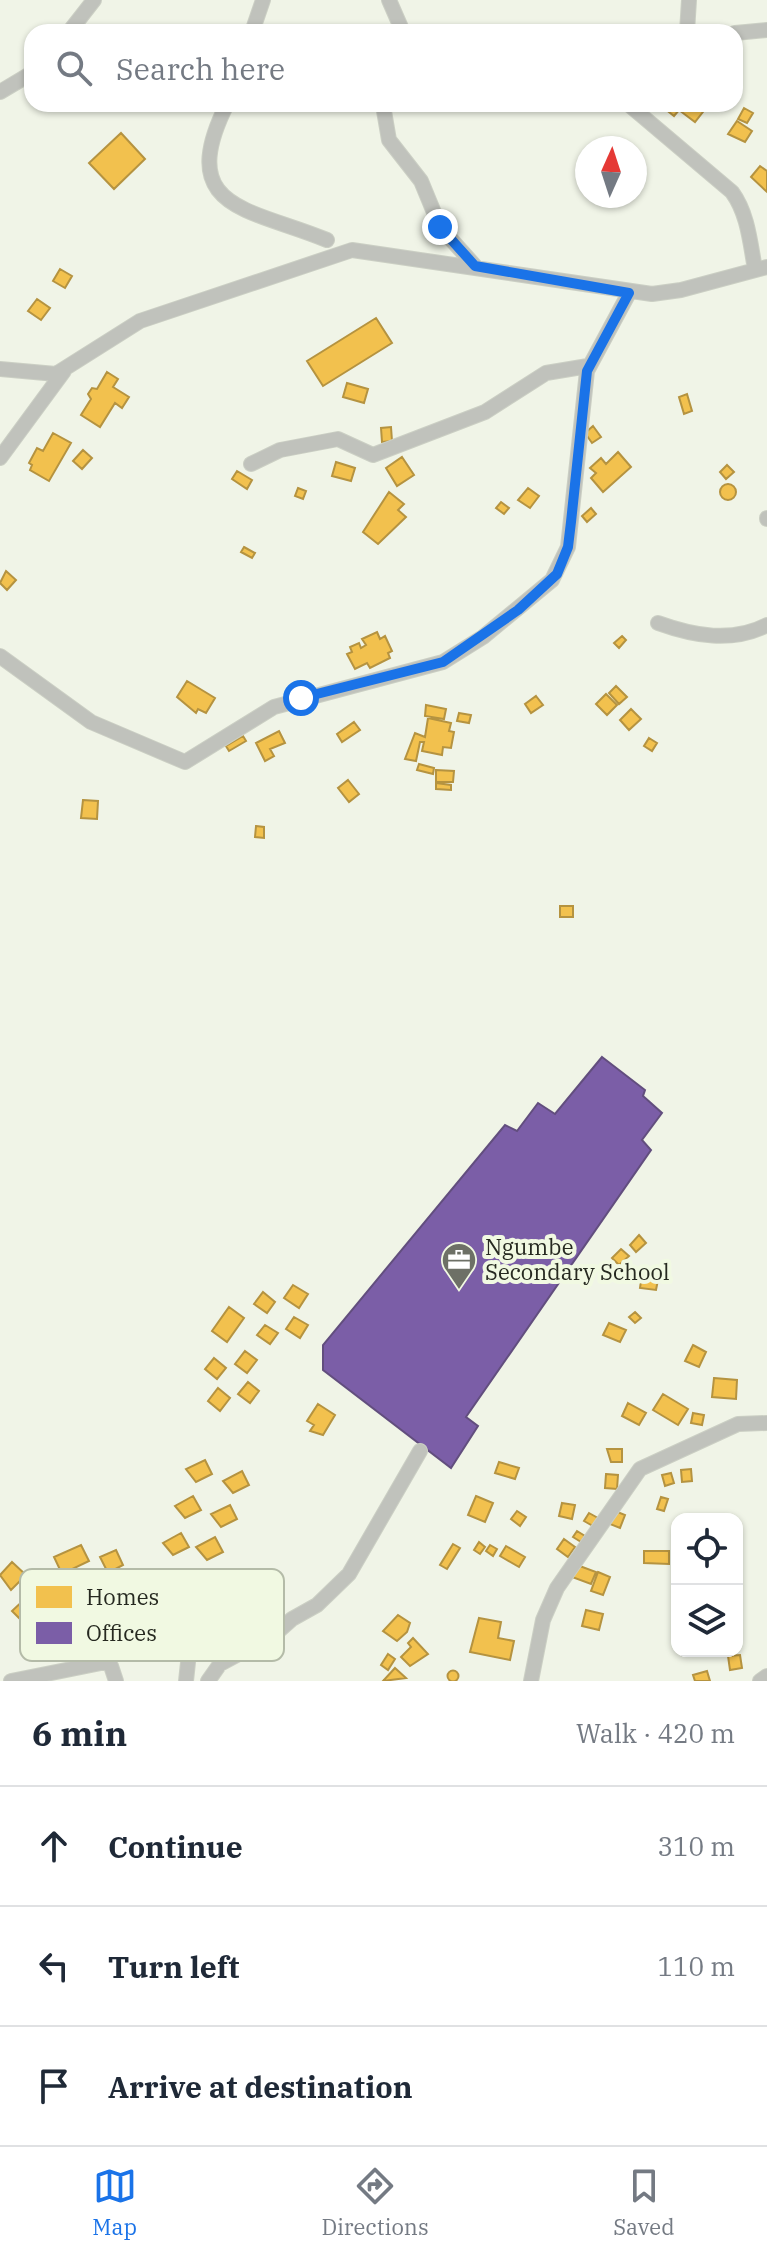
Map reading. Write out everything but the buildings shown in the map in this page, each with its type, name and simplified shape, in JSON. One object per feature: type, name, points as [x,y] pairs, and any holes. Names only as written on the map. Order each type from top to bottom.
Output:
[{"type":"street","points":[[75,24],[94,0]]},
{"type":"street","points":[[255,24],[263,0]]},
{"type":"street","points":[[389,0],[400,24]]},
{"type":"street","points":[[688,24],[689,0]]},
{"type":"street","points":[[743,32],[767,30]]},
{"type":"street","points":[[0,92],[24,78]]},
{"type":"street","points":[[223,112],[211,138],[210,177],[220,194],[247,212],[327,240]]},
{"type":"street","points":[[384,112],[389,140],[421,181],[440,227],[475,266]]},
{"type":"street","points":[[0,458],[64,371],[140,321],[236,291],[338,253],[365,249],[629,293],[681,290],[761,268],[741,204],[732,192],[641,112]]},
{"type":"street","points":[[0,656],[91,722],[185,762],[274,707],[443,662],[518,610],[552,580],[563,562],[571,522],[588,366],[629,293]]},
{"type":"street","points":[[251,464],[280,450],[338,439],[373,455],[485,412],[546,373],[588,366]]},
{"type":"street","points":[[0,369],[44,374],[64,371]]},
{"type":"street","points":[[658,623],[695,636],[751,634],[767,625]]},
{"type":"street","points":[[531,1681],[543,1620],[557,1588],[640,1469],[738,1424],[767,1423]]},
{"type":"street","points":[[284,1626],[317,1605],[349,1574],[420,1451]]},
{"type":"street","points":[[186,1681],[188,1661]]},
{"type":"street","points":[[208,1681],[226,1661]]},
{"type":"street","points":[[11,1681],[81,1664],[106,1662],[111,1666],[116,1681]]},
{"type":"street","points":[[760,1681],[767,1676]]},
{"type":"place","name":"Ngumbe Secondary School","points":[[459,1291]]},
{"type":"route","points":[[301,698],[443,662],[483,637],[552,580],[568,547],[587,371],[629,293],[475,266],[440,227]]}]
